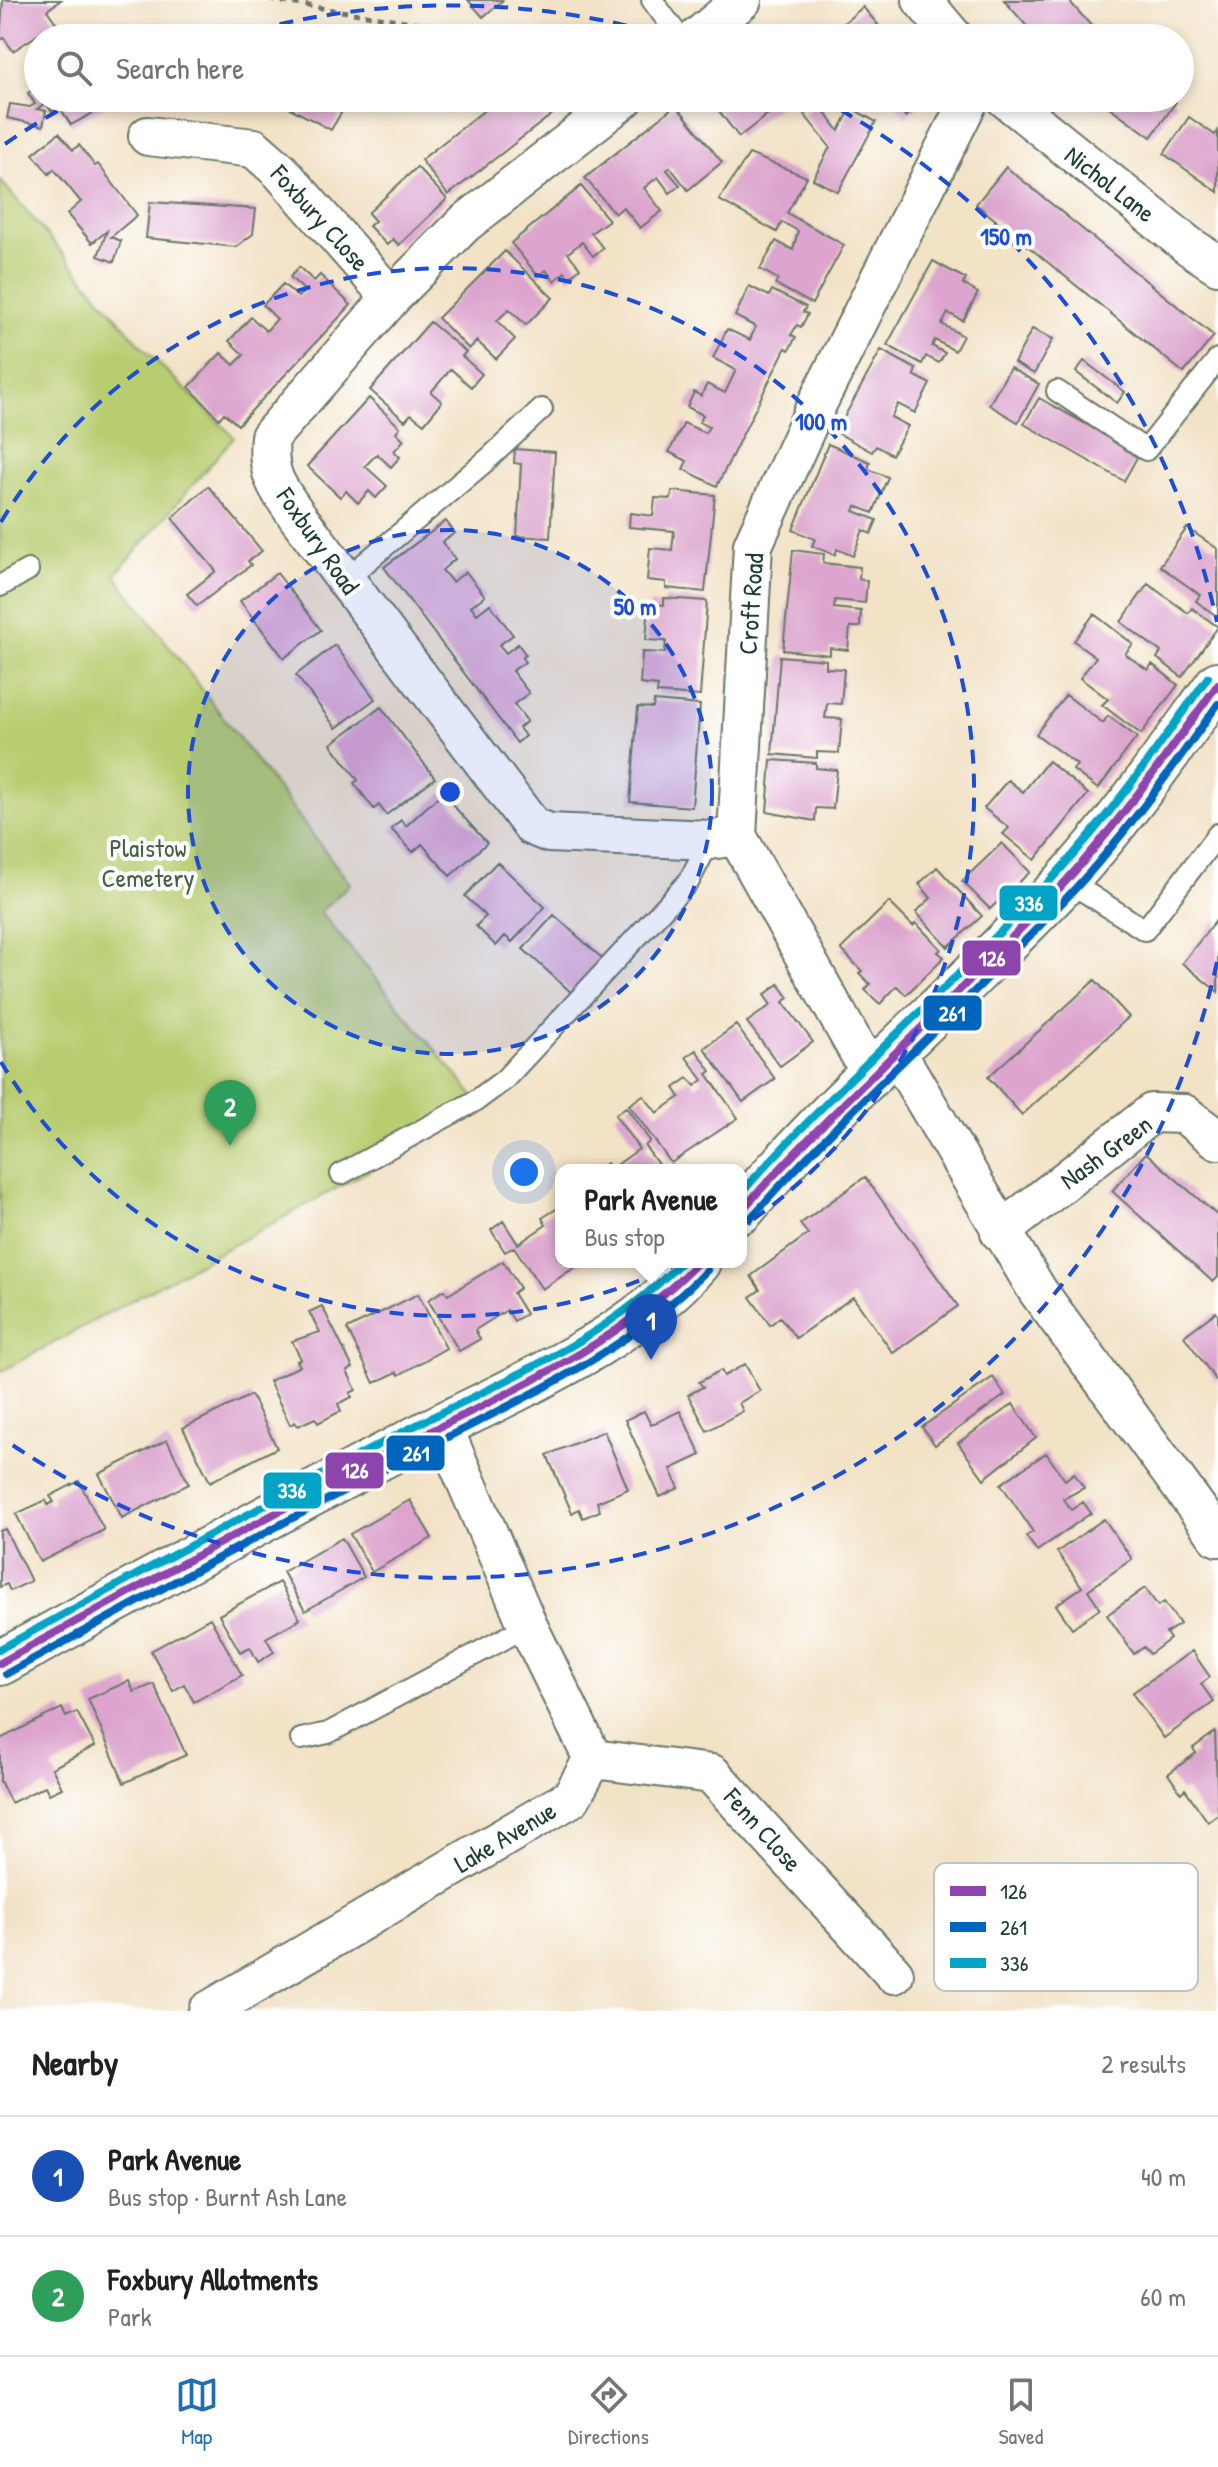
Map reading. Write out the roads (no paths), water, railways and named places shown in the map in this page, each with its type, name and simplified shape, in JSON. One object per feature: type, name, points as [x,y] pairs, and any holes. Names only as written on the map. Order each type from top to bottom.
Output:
[{"type":"main road","points":[[747,1204],[815,1127],[884,1063],[1066,880],[1218,684]]},
{"type":"main road","points":[[0,1663],[584,1351],[637,1318],[691,1268]]},
{"type":"street","points":[[714,24],[742,0]]},
{"type":"street","points":[[922,0],[942,24]]},
{"type":"street","name":"Foxbury Road","points":[[607,112],[464,224],[391,298],[270,437],[267,463],[279,490],[532,826],[549,833],[723,838]]},
{"type":"street","name":"Croft Road","points":[[723,838],[753,545],[817,404],[963,112]]},
{"type":"street","name":"Nichol Lane","points":[[1022,112],[1178,238],[1218,265]]},
{"type":"street","name":"Foxbury Close","points":[[148,136],[254,148],[280,171],[391,298]]},
{"type":"street","points":[[723,838],[884,1063],[1037,1290],[1218,1537]]},
{"type":"street","name":"Nash Green","points":[[1000,1232],[1152,1113],[1184,1114],[1218,1140]]},
{"type":"street","points":[[442,1425],[528,1626],[593,1759]]},
{"type":"street","name":"Fenn Close","points":[[593,1759],[712,1774],[894,1974]]},
{"type":"street","name":"Lake Avenue","points":[[208,2011],[571,1798],[593,1759]]},
{"type":"lane","points":[[652,0],[670,24]]},
{"type":"lane","points":[[1057,391],[1146,450],[1218,359]]},
{"type":"lane","points":[[345,580],[487,460],[542,409]]},
{"type":"lane","points":[[0,586],[28,570]]},
{"type":"lane","points":[[1066,880],[1145,930],[1218,834]]},
{"type":"lane","points":[[341,1174],[477,1100],[504,1080],[689,881],[723,838]]},
{"type":"lane","points":[[301,1739],[328,1733],[528,1626]]},
{"type":"place","name":"Foxbury Allotments","points":[[230,1146]]},
{"type":"place","name":"Park Avenue","points":[[651,1360]]},
{"type":"park label","name":"Plaistow Cemetery","points":[[148,863]]}]
